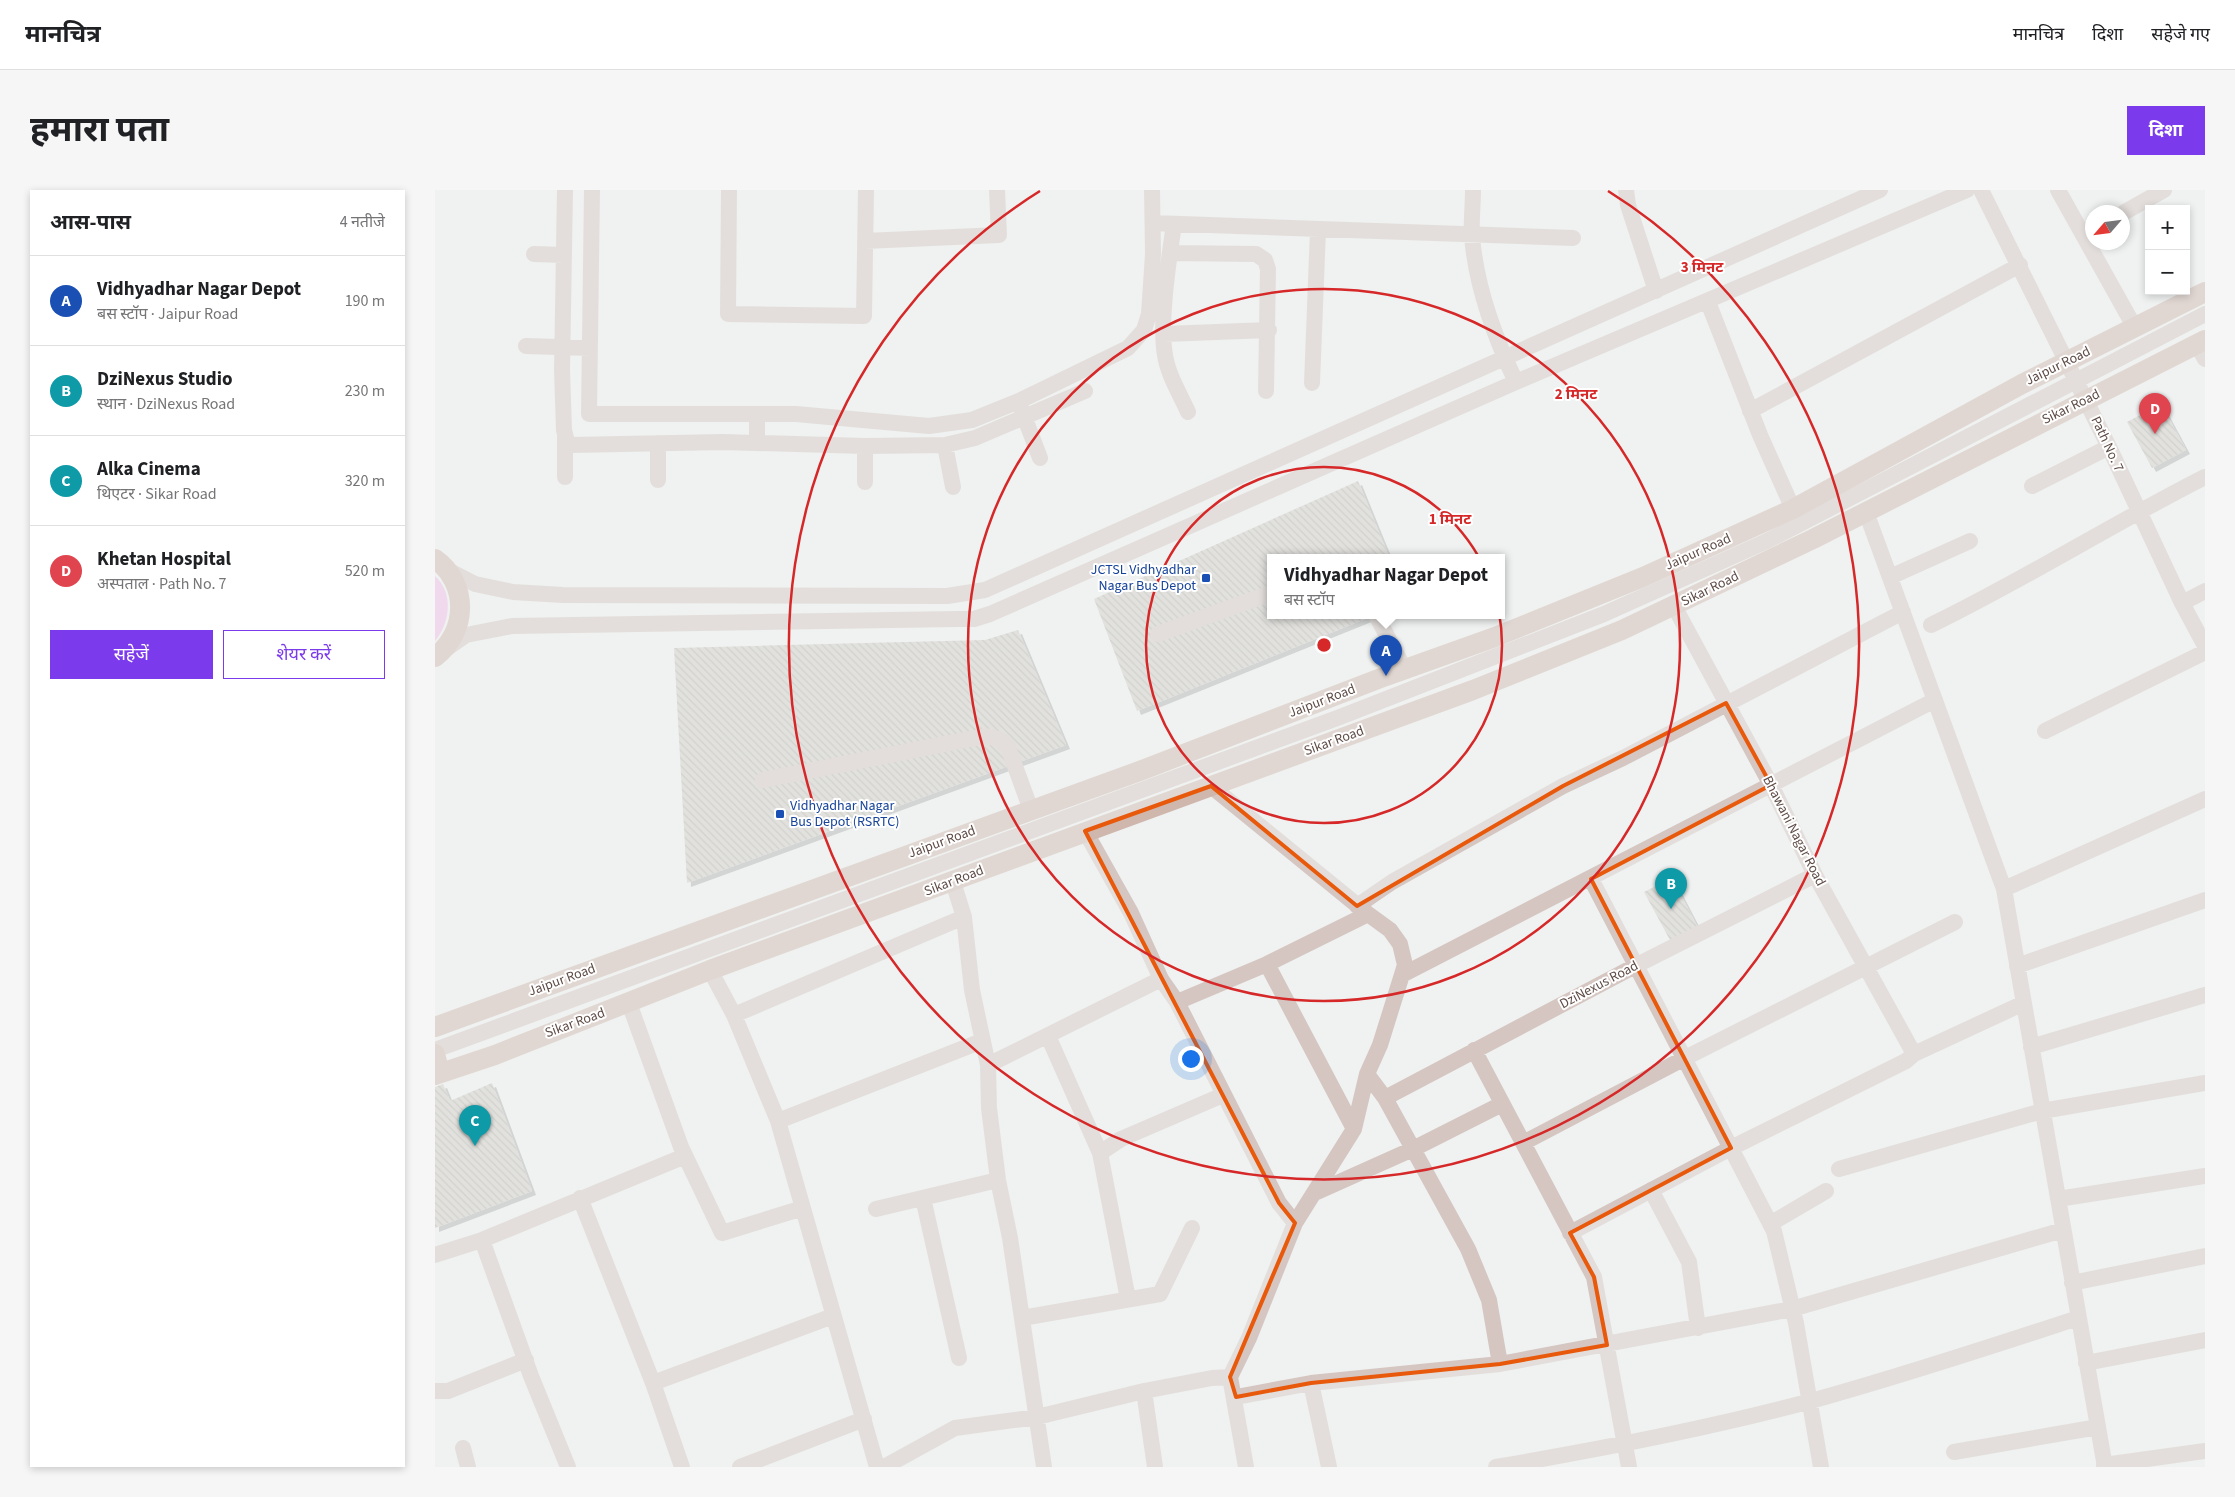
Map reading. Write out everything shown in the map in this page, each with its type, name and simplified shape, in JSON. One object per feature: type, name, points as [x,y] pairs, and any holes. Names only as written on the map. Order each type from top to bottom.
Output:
[{"type":"main road","name":"Jaipur Road","points":[[435,1027],[1031,810],[1495,637],[1643,576],[1793,509],[2022,384],[2205,292]]},
{"type":"main road","name":"Sikar Road","points":[[437,1068],[629,1003],[710,970],[1473,690],[1674,606],[1867,512],[2081,391],[2202,348]]},
{"type":"main road","points":[[437,656],[455,635],[460,617],[460,597],[453,578],[441,564]]},
{"type":"street","points":[[565,190],[562,347],[565,477]]},
{"type":"street","points":[[592,190],[589,414],[797,414],[929,426],[972,420],[1019,401],[1128,348],[1144,330],[1149,314],[1153,223],[1152,190]]},
{"type":"street","points":[[729,190],[728,314],[864,316],[866,190]]},
{"type":"street","points":[[865,241],[999,235],[997,190]]},
{"type":"street","points":[[1473,190],[1472,235],[1481,293],[1516,382]]},
{"type":"street","points":[[1626,190],[1628,205],[1656,291]]},
{"type":"street","points":[[437,656],[465,635],[512,626],[974,618],[1005,608],[1516,382],[1708,302],[1967,190]]},
{"type":"street","name":"Path No. 7","points":[[1981,190],[2020,265],[2109,447],[2182,603],[2205,646]]},
{"type":"street","points":[[2057,190],[2085,229]]},
{"type":"street","points":[[2130,209],[2164,190]]},
{"type":"street","points":[[441,564],[475,584],[513,592],[563,595],[967,594],[985,590],[1656,291],[1871,192]]},
{"type":"street","points":[[1153,223],[1573,238]]},
{"type":"street","points":[[1175,224],[1170,253],[1164,334],[1165,356],[1172,378],[1188,412]]},
{"type":"street","points":[[1313,383],[1318,230]]},
{"type":"street","points":[[2096,250],[2135,328]]},
{"type":"street","points":[[1170,253],[1256,254],[1265,260],[1268,269],[1269,330],[1266,391]]},
{"type":"street","points":[[534,254],[564,255]]},
{"type":"street","points":[[1750,411],[2020,265]]},
{"type":"street","points":[[1708,302],[1750,411],[1793,509]]},
{"type":"street","points":[[435,1050],[1331,720],[1595,618],[1767,541],[2081,391],[2205,314]]},
{"type":"street","points":[[1164,334],[1269,330]]},
{"type":"street","points":[[527,346],[590,348]]},
{"type":"street","points":[[565,436],[567,442],[571,445],[757,443],[945,446],[975,438],[1085,391]]},
{"type":"street","points":[[1019,401],[1040,458]]},
{"type":"street","points":[[757,414],[757,443]]},
{"type":"street","points":[[658,480],[659,443]]},
{"type":"street","points":[[865,446],[865,482]]},
{"type":"street","points":[[945,446],[953,487]]},
{"type":"street","points":[[2032,486],[2109,447]]},
{"type":"street","points":[[1931,625],[1968,607],[2138,511],[2205,477]]},
{"type":"street","points":[[1867,512],[2004,889],[2104,1466],[2205,1451]]},
{"type":"street","points":[[1890,577],[1970,541]]},
{"type":"street","points":[[2182,603],[2205,591]]},
{"type":"street","points":[[1158,634],[1267,594]]},
{"type":"street","name":"Bhawani Nagar Road","points":[[1674,606],[1771,785],[1815,875],[1914,1054]]},
{"type":"street","points":[[1177,1002],[1267,964],[1362,910],[1391,882],[1563,786],[1623,758],[1903,612]]},
{"type":"street","points":[[1378,619],[1405,670]]},
{"type":"street","points":[[2045,731],[2205,652]]},
{"type":"street","points":[[1402,975],[1935,700]]},
{"type":"street","points":[[763,780],[985,736],[999,739],[1008,747],[1031,810]]},
{"type":"street","points":[[1211,786],[1362,910],[1390,930],[1400,944],[1405,965],[1380,1045],[1367,1074],[1354,1128],[1317,1192],[1295,1223],[1249,1338],[1230,1377],[1236,1397],[1246,1467]]},
{"type":"street","points":[[2004,889],[2205,799]]},
{"type":"street","points":[[1085,831],[1131,913],[1161,979],[1177,1002],[1279,1203],[1295,1223]]},
{"type":"street","name":"DziNexus Road","points":[[1385,1098],[1637,965],[1815,875]]},
{"type":"street","points":[[1591,879],[1774,1231],[1792,1309],[1821,1467]]},
{"type":"street","points":[[953,882],[964,917],[972,990],[988,1065],[989,1108],[997,1180],[1011,1238],[1044,1467]]},
{"type":"street","points":[[2017,966],[2205,900]]},
{"type":"street","points":[[734,1015],[964,917]]},
{"type":"street","points":[[1523,1143],[1685,1058],[1955,922]]},
{"type":"street","points":[[1267,964],[1354,1128]]},
{"type":"street","points":[[710,970],[734,1015],[778,1122],[877,1467]]},
{"type":"street","points":[[988,1065],[1161,979]]},
{"type":"street","points":[[2031,1047],[2205,995]]},
{"type":"street","points":[[629,1003],[644,1049],[685,1156],[722,1233],[803,1208]]},
{"type":"street","points":[[1571,1233],[1731,1148],[1906,1061],[1914,1054],[2024,1003]]},
{"type":"street","points":[[1048,1036],[1100,1153],[1129,1299]]},
{"type":"street","points":[[778,1122],[982,1041]]},
{"type":"street","points":[[1474,1050],[1594,1277],[1629,1467]]},
{"type":"street","points":[[1367,1074],[1385,1098],[1468,1249],[1489,1300],[1501,1364]]},
{"type":"street","points":[[1839,1169],[2042,1111],[2205,1082]]},
{"type":"street","points":[[1100,1153],[1121,1139],[1223,1095]]},
{"type":"street","points":[[1317,1192],[1413,1149],[1503,1104]]},
{"type":"street","points":[[435,1255],[482,1240],[685,1156]]},
{"type":"street","points":[[2058,1199],[2205,1176]]},
{"type":"street","points":[[875,1209],[997,1180]]},
{"type":"street","points":[[1651,1190],[1689,1262],[1698,1328]]},
{"type":"street","points":[[1770,1224],[1825,1191]]},
{"type":"street","points":[[580,1198],[653,1383],[682,1467]]},
{"type":"street","points":[[923,1198],[959,1358]]},
{"type":"street","points":[[1022,1318],[1160,1294],[1191,1228]]},
{"type":"street","points":[[1236,1397],[1311,1383],[1501,1364],[1698,1328],[1792,1309],[2063,1230]]},
{"type":"street","points":[[482,1240],[568,1467]]},
{"type":"street","points":[[2072,1283],[2205,1256]]},
{"type":"street","points":[[653,1383],[833,1316]]},
{"type":"street","points":[[1496,1467],[1624,1445],[1809,1401],[1916,1370],[2079,1318]]},
{"type":"street","points":[[2086,1362],[2205,1340]]},
{"type":"street","points":[[435,1392],[448,1391],[526,1360]]},
{"type":"street","points":[[884,1467],[955,1428],[1037,1417],[1144,1391],[1212,1378],[1230,1377]]},
{"type":"street","points":[[1311,1383],[1329,1467]]},
{"type":"street","points":[[1144,1391],[1155,1467]]},
{"type":"street","points":[[741,1467],[864,1419]]},
{"type":"street","points":[[1954,1452],[2097,1427]]},
{"type":"street","points":[[463,1448],[467,1467]]},
{"type":"highlighted area","points":[[1726,703],[1771,785],[1591,879],[1731,1148],[1570,1233],[1594,1277],[1607,1345],[1500,1364],[1311,1383],[1236,1397],[1230,1377],[1295,1223],[1279,1203],[1085,831],[1211,786],[1357,906],[1563,786]]},
{"type":"shaded area","points":[[435,576],[445,591],[448,608],[444,626],[435,641]]},
{"type":"building","points":[[2161,404],[2186,450],[2152,468],[2127,422]]},
{"type":"building","name":"JCTSL Vidhyadhar Nagar Bus Depot","points":[[1358,481],[1388,554],[1267,554],[1267,619],[1365,619],[1137,711],[1094,599]]},
{"type":"building","name":"Vidhyadhar Nagar Bus Depot (RSRTC)","points":[[1018,630],[1066,745],[687,883],[674,648],[985,640]]},
{"type":"building","points":[[1672,878],[1697,926],[1670,940],[1644,892]]},
{"type":"building","points":[[492,1083],[532,1191],[435,1228],[435,1087],[443,1084],[450,1101]]},
{"type":"place","name":"Khetan Hospital","points":[[2155,434]]},
{"type":"place","name":"JCTSL Vidhyadhar Nagar Bus Depot","points":[[1206,578]]},
{"type":"place","name":"Vidhyadhar Nagar Depot","points":[[1386,676]]},
{"type":"place","name":"Vidhyadhar Nagar Bus Depot (RSRTC)","points":[[780,814]]},
{"type":"place","name":"DziNexus Studio","points":[[1671,909]]},
{"type":"place","name":"Alka Cinema","points":[[475,1146]]}]
